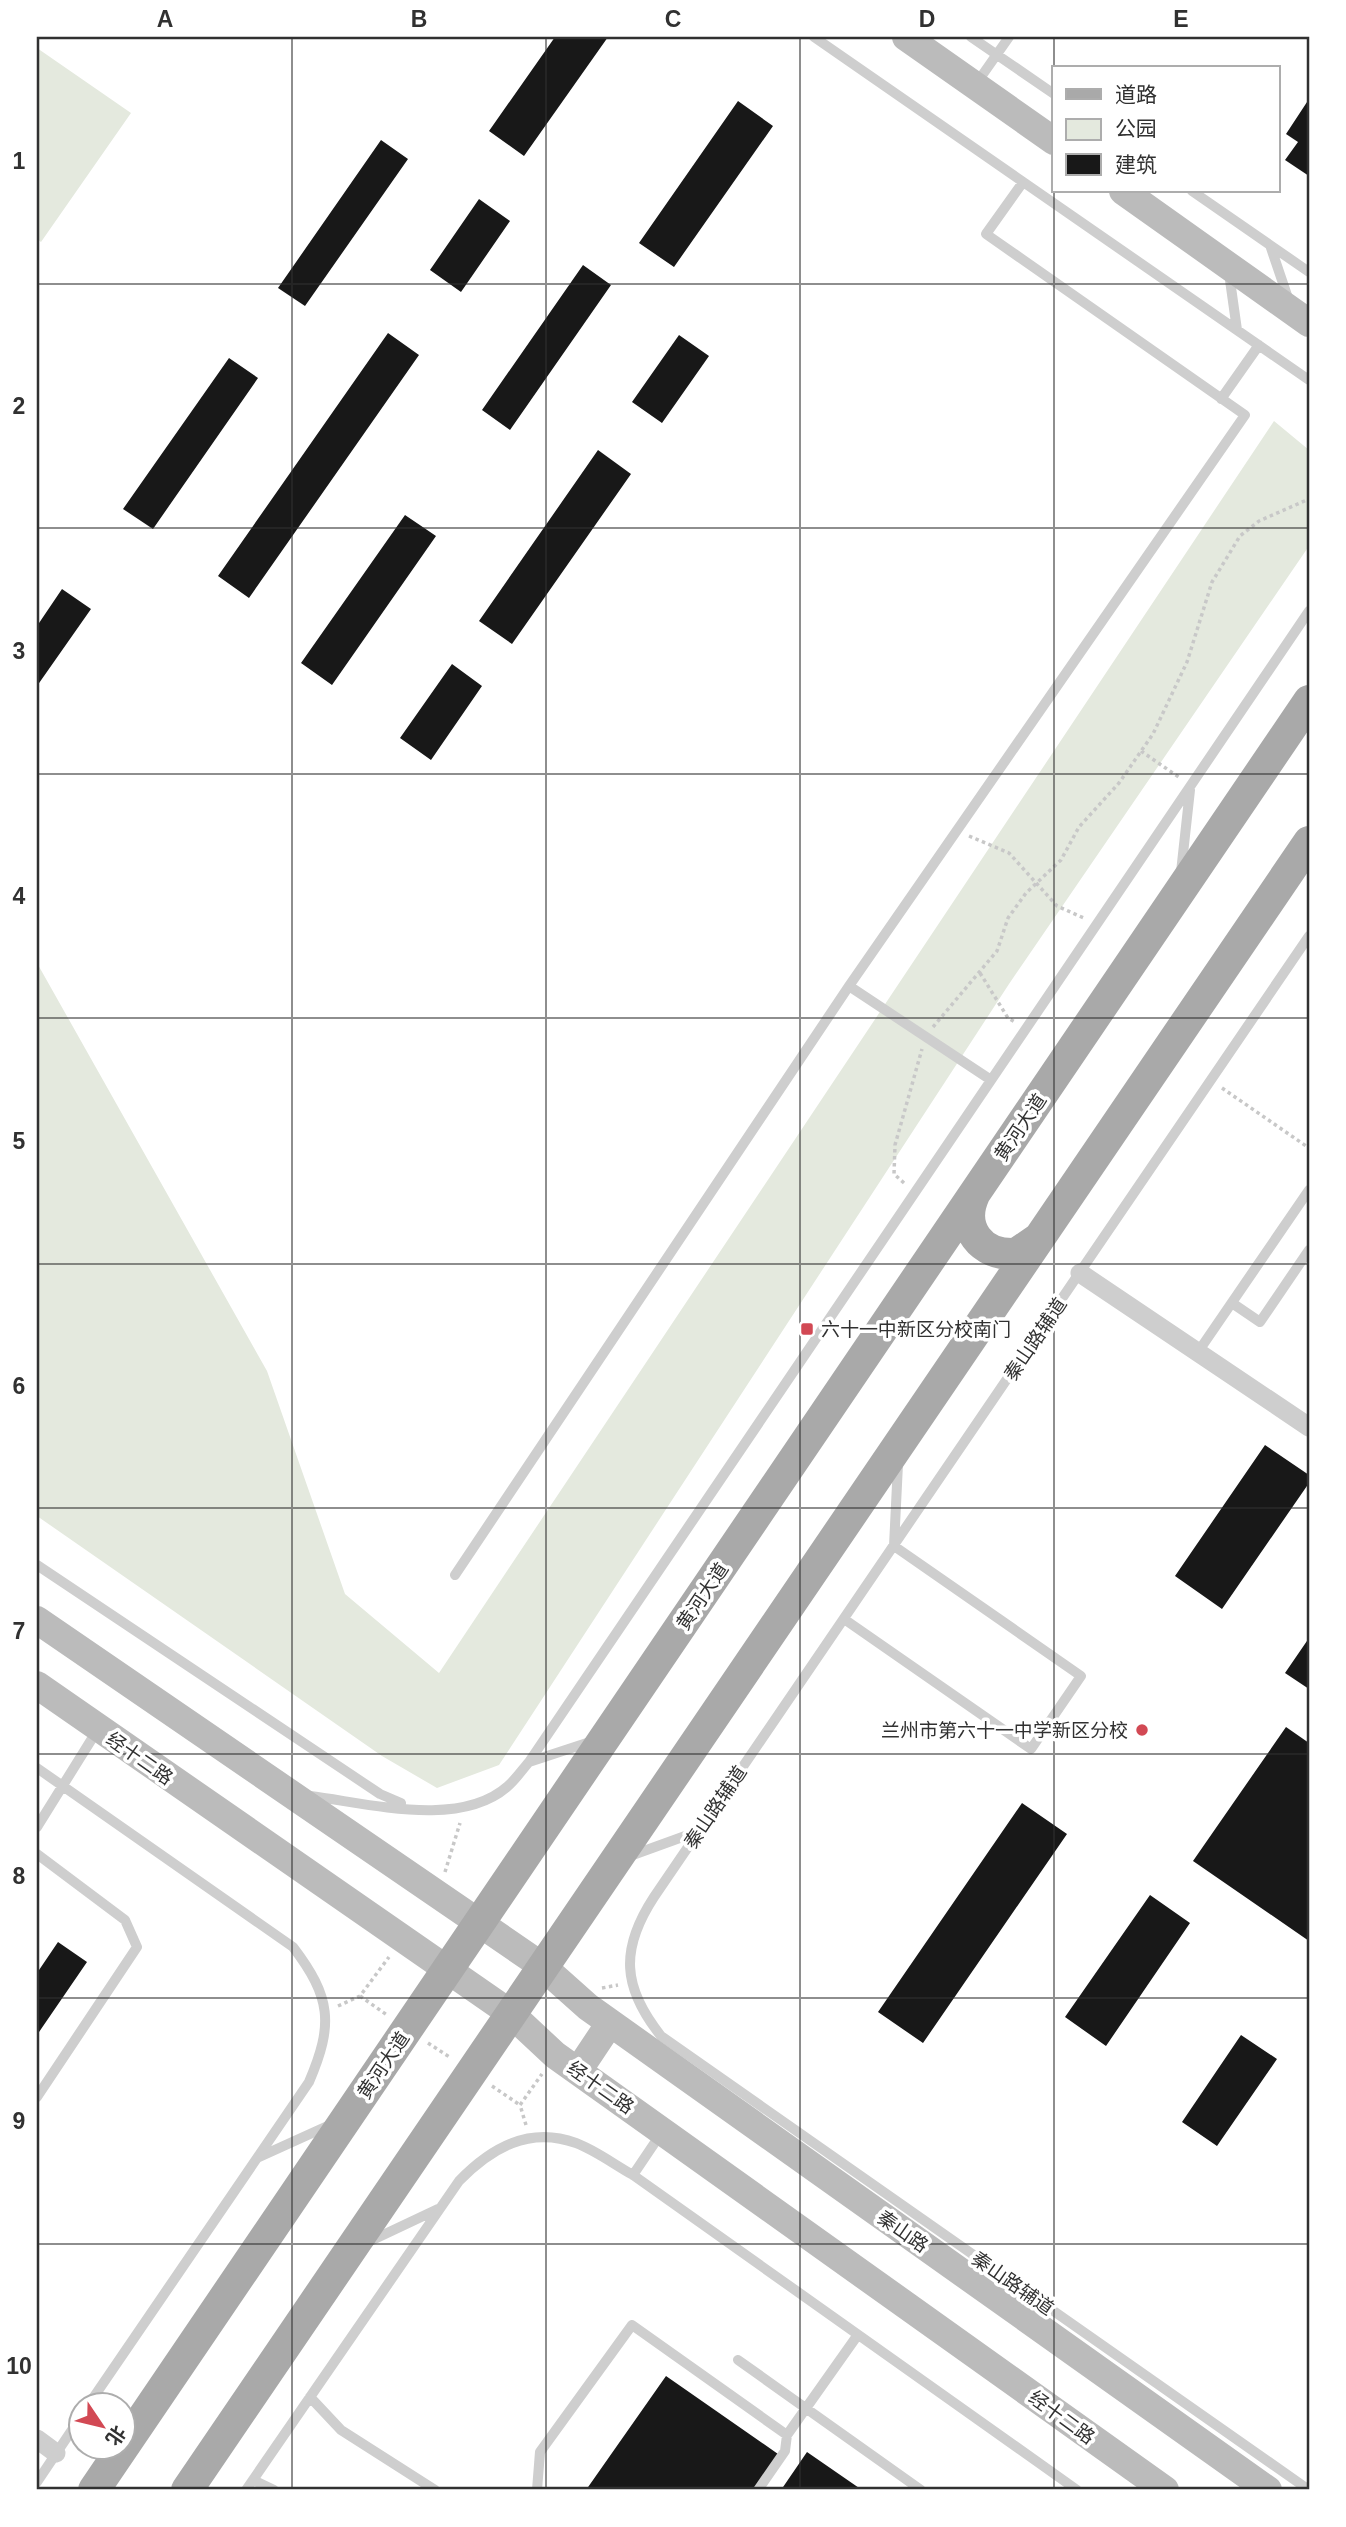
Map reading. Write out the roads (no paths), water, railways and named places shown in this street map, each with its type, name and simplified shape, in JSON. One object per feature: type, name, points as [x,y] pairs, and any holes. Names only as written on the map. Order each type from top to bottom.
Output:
[{"type":"main road","name":"黄河大道","points":[[100,2475],[349,2116],[1309,701]]},
{"type":"main road","points":[[187,2490],[1309,842]]},
{"type":"main road","points":[[975,1193],[968,1219],[979,1243],[990,1251],[1017,1254],[1038,1238]]},
{"type":"street","points":[[906,37],[1052,140]]},
{"type":"street","points":[[1124,192],[1301,317]]},
{"type":"street","points":[[1080,1273],[1309,1427]]},
{"type":"street","name":"秦山路","points":[[37,1620],[542,1966],[610,2023],[1268,2490]]},
{"type":"street","name":"经十二路","points":[[37,1685],[447,1972],[510,2013],[555,2055],[1165,2490]]},
{"type":"street","points":[[578,2071],[610,2023]]},
{"type":"street","points":[[37,2439],[56,2453]]},
{"type":"lane","points":[[814,37],[1309,380]]},
{"type":"lane","points":[[971,37],[1052,93]]},
{"type":"lane","points":[[976,85],[1009,37]]},
{"type":"lane","points":[[455,1576],[849,986],[1245,415],[986,234],[1023,182]]},
{"type":"lane","points":[[1193,192],[1309,272]]},
{"type":"lane","points":[[1270,245],[1301,317]]},
{"type":"lane","points":[[1228,266],[1237,330]]},
{"type":"lane","points":[[1221,399],[1259,345]]},
{"type":"lane","points":[[291,1794],[445,1812],[477,1804],[507,1788],[529,1762],[1309,611]]},
{"type":"lane","points":[[1178,895],[1191,786]]},
{"type":"lane","name":"秦山路辅道","points":[[1309,936],[637,1923],[629,1952],[634,1992],[642,2012],[660,2036],[1309,2490]]},
{"type":"lane","points":[[849,986],[992,1080]]},
{"type":"lane","points":[[1198,1352],[1309,1190]]},
{"type":"lane","points":[[1232,1303],[1260,1322],[1309,1250]]},
{"type":"lane","points":[[844,1619],[1031,1749],[1082,1676],[894,1546],[899,1443]]},
{"type":"lane","points":[[37,1565],[380,1794],[411,1808]]},
{"type":"lane","points":[[37,1827],[99,1729]]},
{"type":"lane","points":[[529,1762],[607,1736]]},
{"type":"lane","points":[[37,1768],[293,1947],[316,1976],[326,2011],[324,2048],[309,2082],[99,2390]]},
{"type":"lane","points":[[613,1863],[699,1831]]},
{"type":"lane","points":[[37,1854],[125,1920],[137,1947],[37,2097]]},
{"type":"lane","points":[[257,2158],[349,2116]]},
{"type":"lane","points":[[633,2175],[663,2131]]},
{"type":"lane","points":[[246,2490],[459,2181],[482,2157],[511,2142],[543,2137],[576,2143],[633,2175],[1074,2490]]},
{"type":"lane","points":[[349,2250],[439,2209]]},
{"type":"lane","points":[[537,2490],[540,2452],[632,2325],[787,2435]]},
{"type":"lane","points":[[758,2490],[785,2451],[787,2435],[857,2336]]},
{"type":"lane","points":[[738,2360],[921,2490]]},
{"type":"lane","points":[[310,2397],[341,2430],[435,2490]]},
{"type":"lane","points":[[37,2482],[66,2438]]},
{"type":"lane","points":[[253,2480],[274,2490]]},
{"type":"place","name":"六十一中新区分校南门","points":[[807,1329]]},
{"type":"place","name":"兰州市第六十一中学新区分校","points":[[1142,1730]]}]
